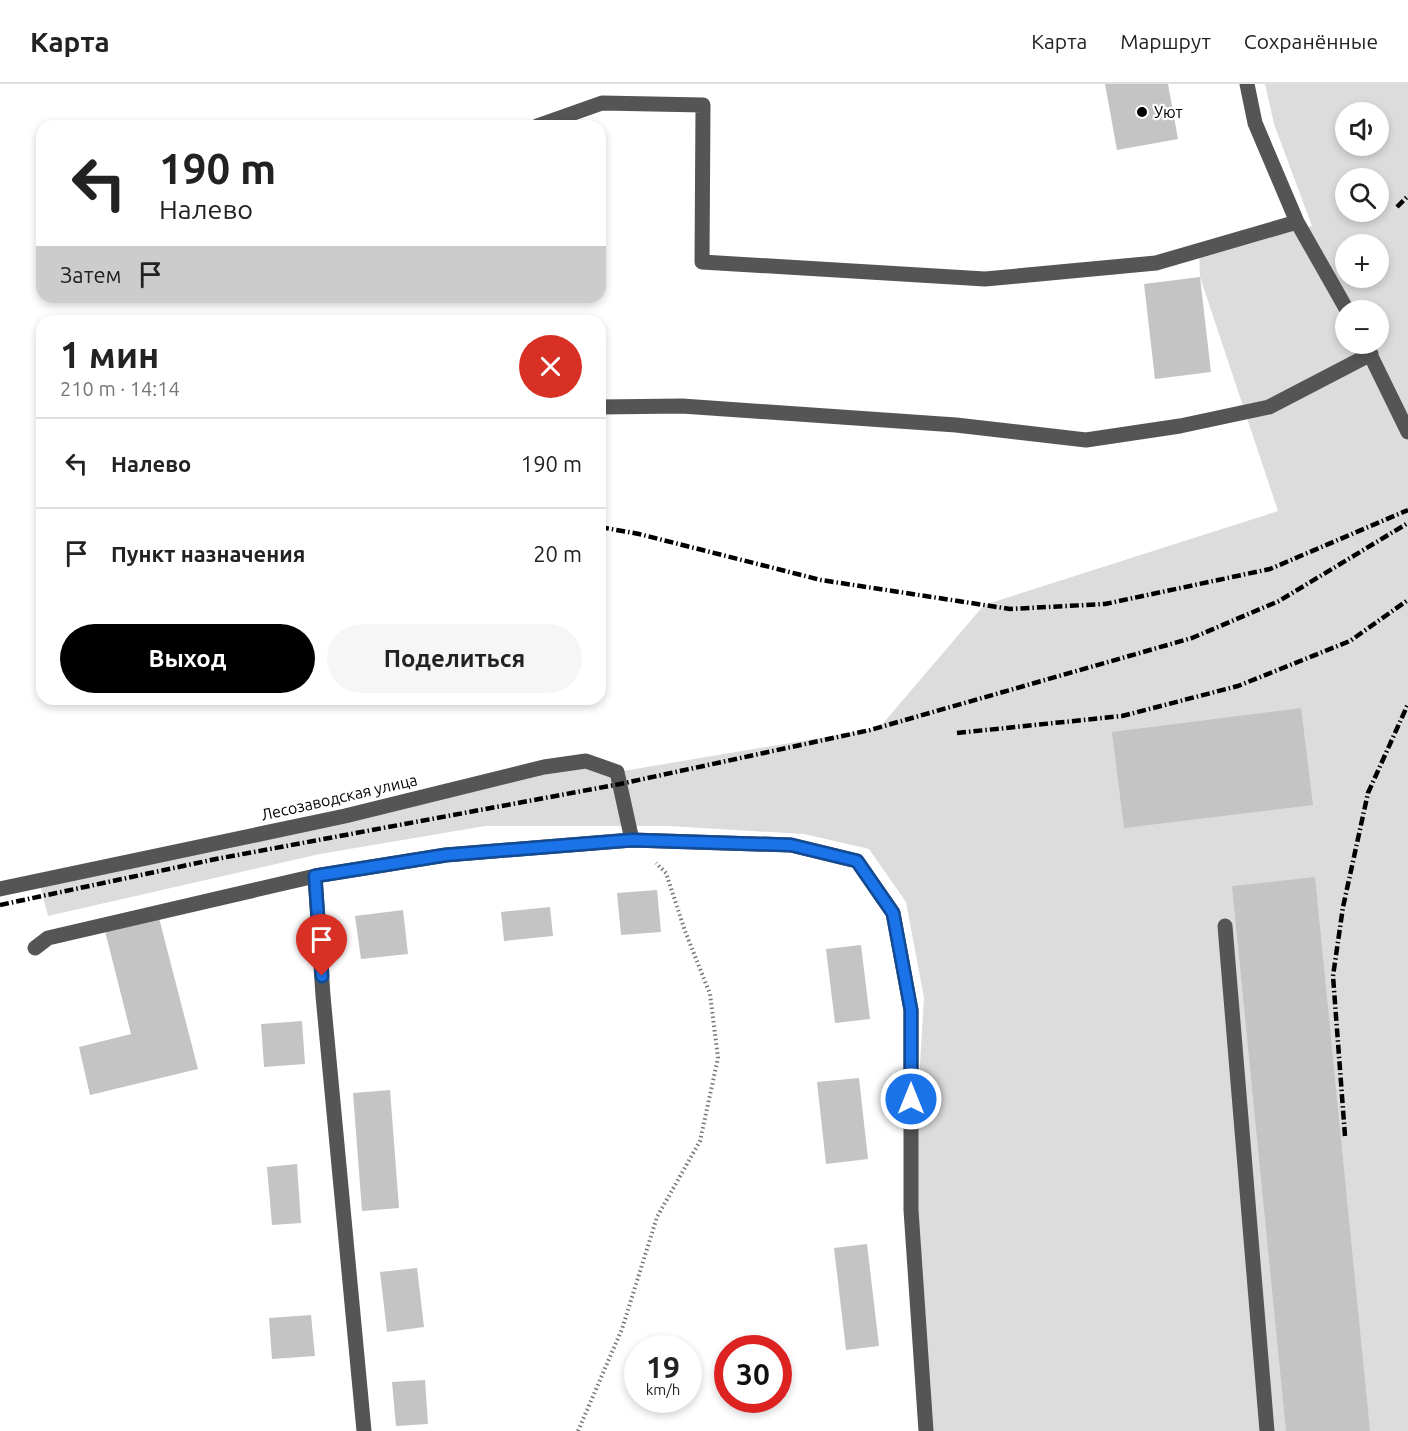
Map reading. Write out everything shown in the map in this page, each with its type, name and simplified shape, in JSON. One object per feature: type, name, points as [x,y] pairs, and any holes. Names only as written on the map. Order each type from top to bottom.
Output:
[{"type":"street","points":[[1247,84],[1255,123],[1297,222],[1341,300]]},
{"type":"street","points":[[554,120],[602,103],[703,105],[702,262],[985,279],[1156,263],[1297,222]]},
{"type":"street","points":[[606,407],[682,406],[956,425],[1086,440],[1180,426],[1269,407],[1359,354]]},
{"type":"street","points":[[1370,354],[1408,432]]},
{"type":"street","name":"Лесозаводская улица","points":[[0,889],[345,816],[544,766],[586,761],[617,772],[632,840]]},
{"type":"street","points":[[35,948],[48,938],[315,876],[446,855],[632,840],[791,845],[857,861],[893,913],[911,1010],[912,1210],[926,1431]]},
{"type":"street","points":[[315,876],[323,996],[364,1431]]},
{"type":"street","points":[[1225,926],[1268,1431]]},
{"type":"path","points":[[578,1431],[622,1329],[657,1217],[700,1141],[718,1058],[710,994],[685,931],[666,873],[632,840]]},
{"type":"shaded area","points":[[1265,84],[1408,84],[1408,1431],[926,1431],[911,1210],[924,998],[906,902],[869,849],[804,834],[668,826],[485,826],[320,854],[48,916],[39,881],[586,761],[617,772],[879,728],[984,605],[1278,511],[1200,277],[1199,250],[1312,226],[1274,124]]},
{"type":"building","name":"Уют","points":[[1105,84],[1168,84],[1178,139],[1117,150]]},
{"type":"building","points":[[1200,277],[1211,372],[1155,379],[1144,284]]},
{"type":"building","points":[[1301,708],[1313,805],[1124,828],[1112,732]]},
{"type":"building","points":[[1315,877],[1370,1431],[1286,1431],[1232,886]]},
{"type":"building","points":[[657,890],[661,932],[621,935],[617,893]]},
{"type":"building","points":[[550,907],[553,936],[504,941],[501,912]]},
{"type":"building","points":[[403,910],[408,954],[361,959],[355,916]]},
{"type":"building","points":[[159,918],[198,1069],[90,1095],[79,1047],[131,1034],[105,931]]},
{"type":"building","points":[[861,945],[870,1019],[835,1023],[826,949]]},
{"type":"building","points":[[302,1021],[305,1064],[264,1067],[261,1024]]},
{"type":"building","points":[[859,1078],[868,1159],[826,1164],[817,1082]]},
{"type":"building","points":[[390,1090],[399,1208],[362,1211],[353,1093]]},
{"type":"building","points":[[297,1164],[301,1223],[272,1225],[267,1167]]},
{"type":"building","points":[[867,1244],[879,1346],[846,1350],[834,1248]]},
{"type":"building","points":[[417,1268],[424,1327],[387,1332],[380,1272]]},
{"type":"building","points":[[311,1315],[315,1356],[272,1359],[269,1318]]},
{"type":"building","points":[[425,1380],[428,1424],[396,1426],[392,1382]]},
{"type":"railway","points":[[1397,207],[1408,196]]},
{"type":"railway","points":[[606,528],[639,534],[821,580],[1010,609],[1105,604],[1270,569],[1408,510]]},
{"type":"railway","points":[[0,905],[216,859],[620,784],[870,730],[1192,638],[1279,601],[1408,523]]},
{"type":"railway","points":[[957,733],[1122,716],[1238,686],[1350,641],[1408,600]]},
{"type":"railway","points":[[1345,1136],[1333,976],[1343,907],[1368,793],[1408,704]]},
{"type":"place","name":"Уют","points":[[1142,112]]},
{"type":"route","points":[[322,976],[315,876],[446,855],[632,840],[791,845],[857,861],[893,913],[911,1010],[911,1099]]}]
